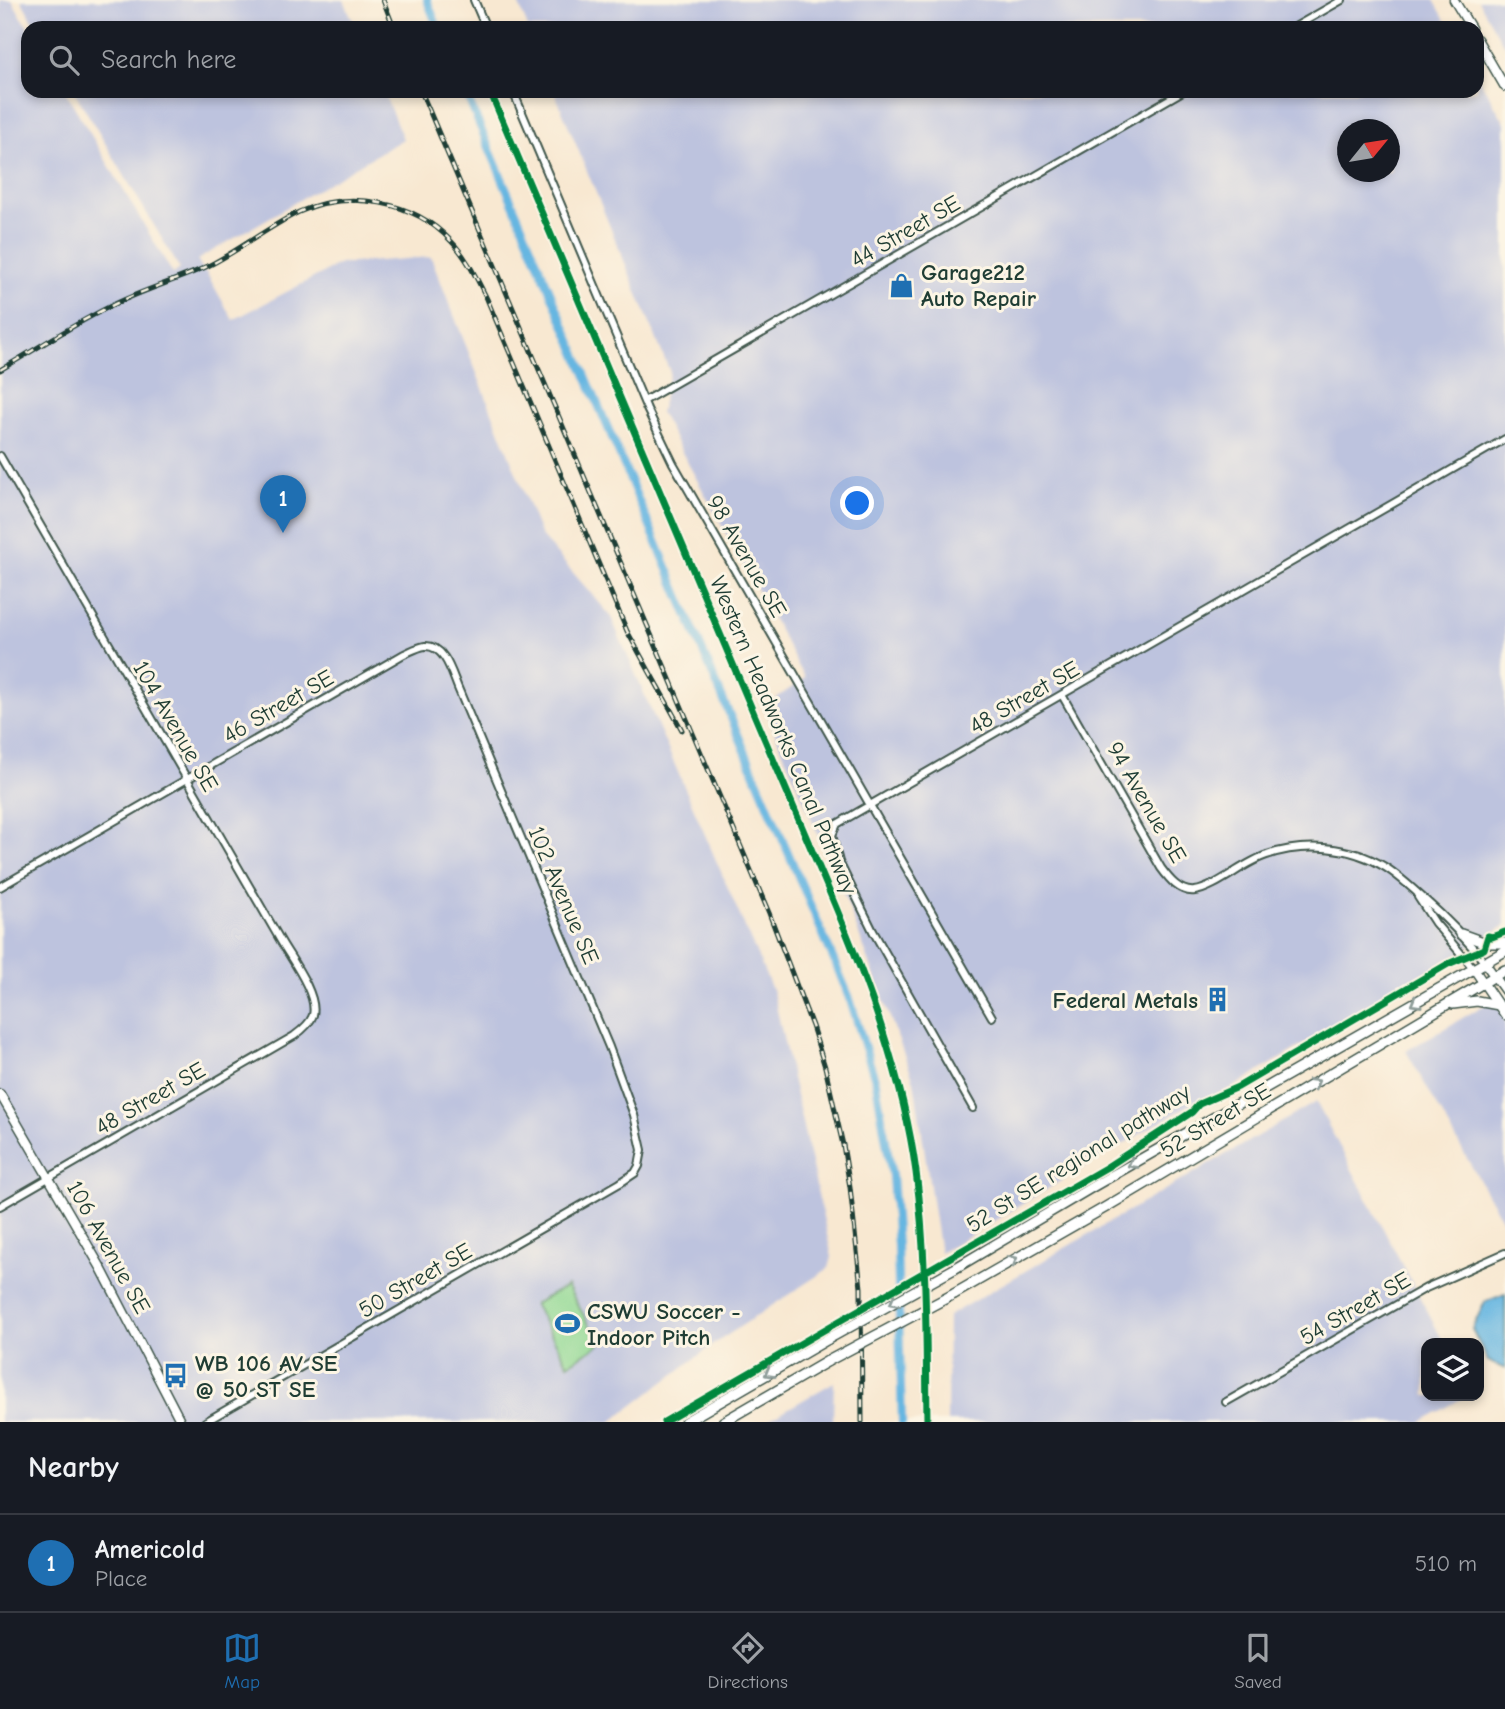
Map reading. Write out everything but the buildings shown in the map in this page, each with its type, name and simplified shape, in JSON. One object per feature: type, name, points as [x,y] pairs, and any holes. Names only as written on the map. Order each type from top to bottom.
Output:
[{"type":"main road","points":[[1461,934],[1486,943],[1505,943]]},
{"type":"main road","name":"52 Street SE","points":[[685,1422],[1505,951]]},
{"type":"main road","name":"52 Street SE","points":[[723,1422],[1106,1207],[1505,970]]},
{"type":"main road","points":[[1447,1004],[1477,1001],[1499,1005]]},
{"type":"street","points":[[474,0],[483,21]]},
{"type":"street","points":[[1305,21],[1342,0]]},
{"type":"street","points":[[1454,0],[1467,21]]},
{"type":"street","points":[[1484,51],[1505,88]]},
{"type":"street","name":"98 Avenue SE","points":[[516,98],[644,401],[673,463],[992,1017]]},
{"type":"street","name":"44 Street SE","points":[[644,401],[1171,98]]},
{"type":"street","name":"48 Street SE","points":[[973,1108],[873,931],[839,862],[832,835],[837,824],[1505,439]]},
{"type":"street","name":"104 Avenue SE","points":[[0,456],[309,991],[313,1001],[313,1016]]},
{"type":"street","name":"46 Street SE","points":[[0,887],[404,654],[423,646],[431,646]]},
{"type":"street","name":"102 Avenue SE","points":[[431,646],[443,656],[458,688],[609,1047],[634,1115],[642,1150],[639,1166]]},
{"type":"street","name":"94 Avenue SE","points":[[1062,695],[1161,868],[1176,885],[1188,891],[1196,891],[1264,856],[1286,849],[1322,847],[1360,856],[1385,867],[1448,920],[1485,963],[1505,992]]},
{"type":"street","name":"94 Avenue SE","points":[[1413,889],[1435,923],[1484,982],[1505,1015]]},
{"type":"street","name":"48 Street SE","points":[[0,1206],[294,1036],[306,1027],[313,1016]]},
{"type":"street","name":"106 Avenue SE","points":[[0,1094],[101,1268],[181,1422]]},
{"type":"street","name":"50 Street SE","points":[[205,1422],[620,1183],[639,1166]]},
{"type":"street","name":"54 Street SE","points":[[1226,1402],[1426,1288],[1505,1253]]},
{"type":"shaded area","points":[[0,0],[12,0],[24,21],[21,21],[21,98],[69,98],[173,274],[180,269],[78,98],[386,98],[403,139],[197,260],[233,320],[340,264],[431,257],[541,536],[610,615],[773,992],[832,1257],[829,1268],[714,1344],[611,1422],[0,1422]]},
{"type":"shaded area","points":[[21,0],[344,0],[353,21],[33,21]]},
{"type":"shaded area","points":[[517,0],[1434,0],[1446,21],[525,21]]},
{"type":"shaded area","points":[[1478,0],[1505,0],[1505,47]]},
{"type":"shaded area","points":[[1484,87],[1505,123],[1505,926],[1232,1088],[1187,1106],[940,1253],[914,1081],[846,900],[764,707],[805,678],[660,412],[670,372],[557,98],[1484,98]]},
{"type":"shaded area","points":[[1505,993],[1505,1225],[1406,1051]]},
{"type":"shaded area","points":[[1316,1102],[1441,1338],[1421,1338],[1421,1401],[1457,1401],[1421,1422],[947,1422],[948,1316]]},
{"type":"shaded area","points":[[834,1382],[833,1422],[765,1422]]},
{"type":"green space","name":"CSWU Soccer - Indoor Pitch","points":[[567,1286],[600,1344],[568,1364],[534,1304]]},
{"type":"water","points":[[1505,1294],[1505,1369],[1488,1361],[1484,1353],[1484,1338],[1476,1338],[1472,1329],[1485,1302]]},
{"type":"waterway","points":[[427,0],[435,21]]},
{"type":"waterway","points":[[468,98],[849,996],[876,1083],[892,1176],[897,1245],[902,1422]]},
{"type":"railway","points":[[383,0],[391,21]]},
{"type":"railway","points":[[424,98],[769,913],[812,1026],[825,1067],[850,1187],[861,1288],[862,1422]]},
{"type":"railway","points":[[0,370],[100,311],[208,266],[299,212],[318,205],[339,201],[380,203],[419,216],[436,227],[457,247],[487,299],[627,631],[682,730]]},
{"type":"cycle path","name":"Western Headworks Canal Pathway","points":[[493,98],[832,898],[883,1032],[903,1101],[920,1203],[927,1422]]},
{"type":"cycle path","name":"52 St SE regional pathway","points":[[664,1422],[1107,1167],[1192,1112],[1199,1104],[1238,1087],[1448,964],[1484,949],[1488,936],[1505,932]]},
{"type":"place","name":"Garage212 Auto Repair","points":[[901,285]]},
{"type":"place","name":"Americold","points":[[283,533]]},
{"type":"place","name":"Federal Metals","points":[[1218,1000]]},
{"type":"place","name":"CSWU Soccer - Indoor Pitch","points":[[567,1324]]},
{"type":"place","name":"WB 106 AV SE @ 50 ST SE","points":[[175,1376]]}]
